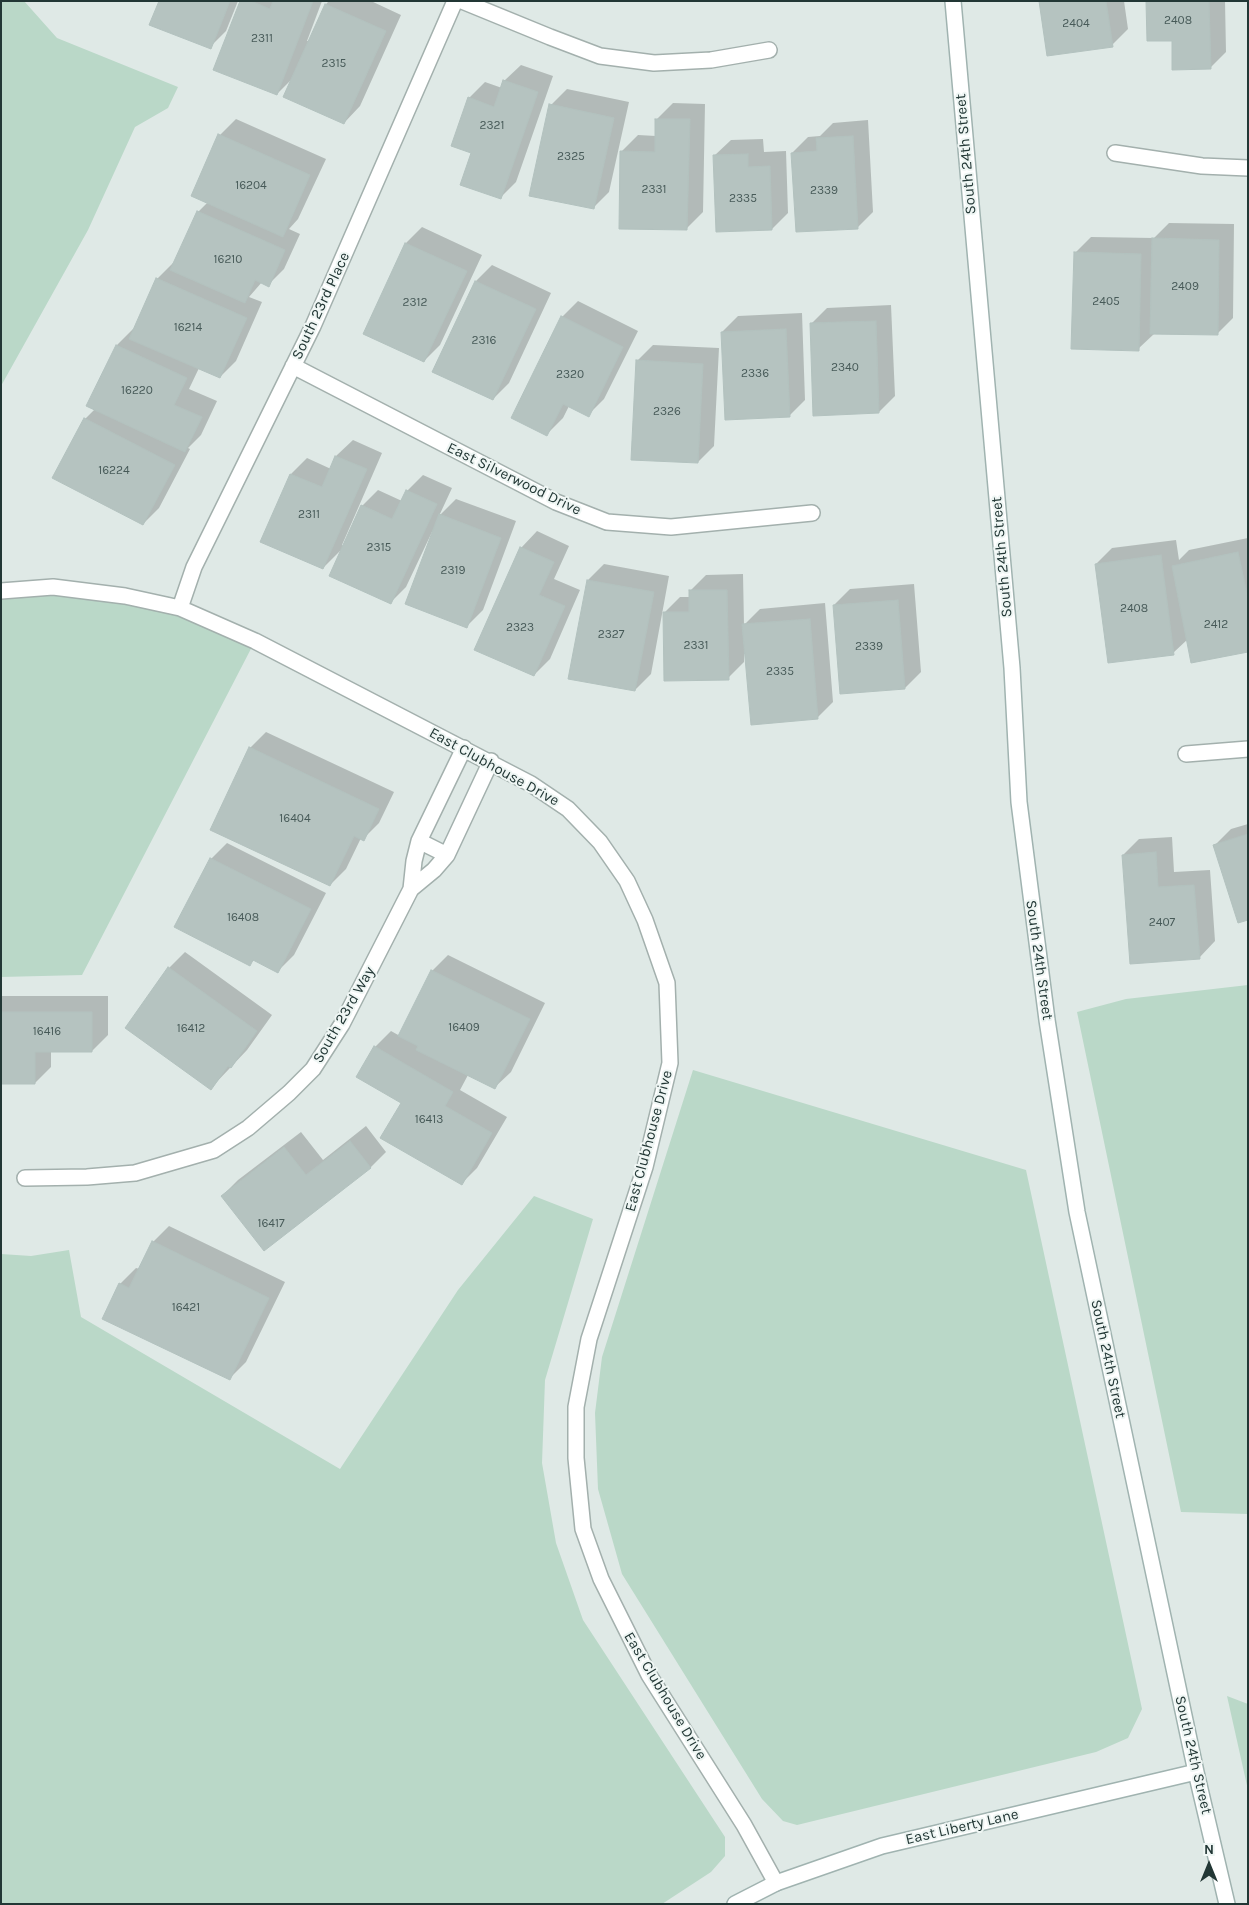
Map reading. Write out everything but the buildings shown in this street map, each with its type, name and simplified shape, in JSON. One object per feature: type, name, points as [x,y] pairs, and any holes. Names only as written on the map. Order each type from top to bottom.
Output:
[{"type":"street","name":"South 23rd Place","points":[[180,608],[194,567],[313,326],[456,1]]},
{"type":"street","points":[[462,1],[600,56],[654,63],[711,60],[769,50]]},
{"type":"street","name":"South 24th Street","points":[[953,1],[1012,668],[1019,802],[1046,1010],[1077,1212],[1196,1772],[1227,1904]]},
{"type":"street","points":[[1115,153],[1202,166],[1248,168]]},
{"type":"street","name":"East Silverwood Drive","points":[[293,366],[556,502],[607,522],[671,527],[812,513]]},
{"type":"street","name":"East Clubhouse Drive","points":[[1,591],[53,587],[125,596],[180,608],[255,640],[491,761],[531,784],[568,809],[600,842],[627,881],[645,920],[667,982],[670,1063],[645,1167],[589,1339],[576,1408],[576,1458],[583,1529],[601,1579],[649,1675],[744,1825],[776,1883]]},
{"type":"street","name":"South 23rd Way","points":[[412,889],[414,861],[419,841],[464,748]]},
{"type":"street","points":[[1186,754],[1248,749]]},
{"type":"street","name":"South 23rd Way","points":[[25,1178],[87,1177],[135,1173],[214,1150],[248,1128],[289,1093],[313,1069],[342,1024],[412,889],[434,870],[447,855],[491,761]]},
{"type":"street","points":[[419,841],[447,855]]},
{"type":"street","name":"East Liberty Lane","points":[[735,1904],[776,1883],[882,1846],[1196,1772]]},
{"type":"green space","points":[[1,1],[24,1],[57,38],[178,87],[168,108],[135,127],[88,230],[1,386]]},
{"type":"green space","points":[[1,591],[125,596],[255,641],[82,975],[1,977]]},
{"type":"green space","points":[[1248,985],[1248,1514],[1181,1512],[1077,1012],[1126,999]]},
{"type":"green space","points":[[693,1070],[1026,1170],[1142,1709],[1128,1738],[1096,1752],[797,1825],[783,1821],[762,1799],[622,1574],[598,1489],[595,1413],[602,1357]]},
{"type":"green space","points":[[534,1196],[593,1219],[545,1380],[542,1463],[556,1543],[583,1620],[725,1837],[725,1856],[711,1872],[662,1904],[1,1904],[1,1254],[31,1256],[69,1250],[81,1317],[340,1469],[458,1290]]},
{"type":"green space","points":[[1227,1696],[1248,1704],[1248,1790]]}]
